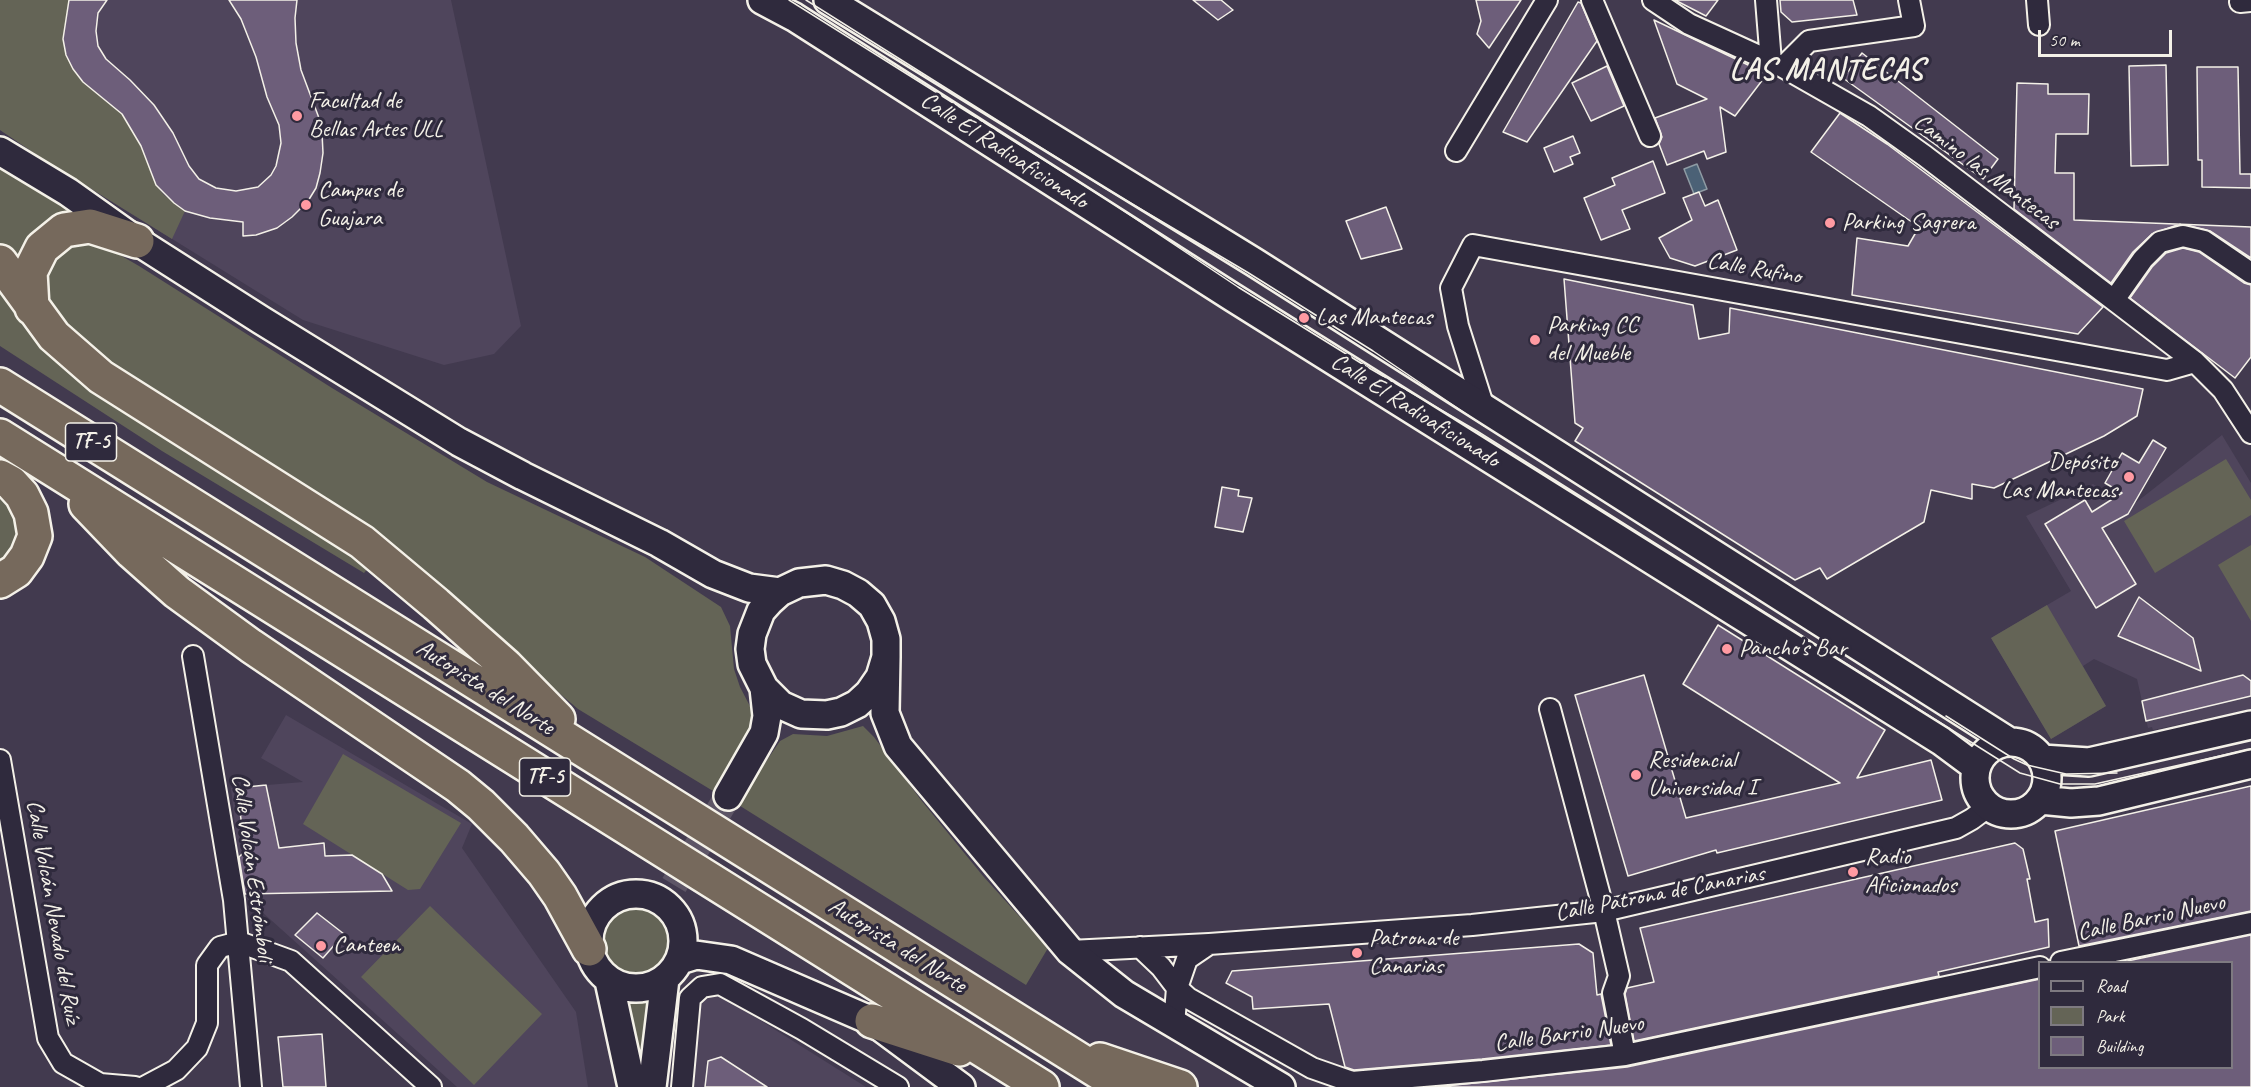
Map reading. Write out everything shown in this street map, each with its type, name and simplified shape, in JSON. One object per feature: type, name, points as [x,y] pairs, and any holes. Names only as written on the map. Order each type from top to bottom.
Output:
[{"type":"highway","points":[[32,308],[30,272],[42,248],[64,230],[90,225],[137,241]]},
{"type":"highway","points":[[0,262],[54,336],[100,377],[362,542],[506,666],[594,756]]},
{"type":"highway","name":"Autopista del Norte","points":[[0,385],[1123,1087]]},
{"type":"highway","name":"Autopista del Norte","points":[[0,436],[1042,1087]]},
{"type":"highway","points":[[49,466],[132,552],[177,592],[251,646],[458,786],[481,805],[514,837],[544,873],[560,896],[589,949]]},
{"type":"highway","points":[[0,477],[11,483],[22,495],[31,513],[35,537],[27,556],[16,571],[0,581]]},
{"type":"highway","points":[[872,1021],[1007,1065]]},
{"type":"highway","points":[[1055,1045],[1180,1087]]},
{"type":"street","name":"Calle El Radioaficionado","points":[[762,0],[794,17],[1232,297],[1948,746],[1976,767]]},
{"type":"street","name":"Calle El Radioaficionado","points":[[828,0],[1254,262],[2008,741]]},
{"type":"street","points":[[1456,151],[1547,0]]},
{"type":"street","points":[[1592,0],[1650,136]]},
{"type":"street","name":"Camino las Mantecas","points":[[1653,0],[1689,24],[1777,64],[1869,116],[1916,149],[2194,362],[2223,390],[2251,433]]},
{"type":"street","points":[[1766,0],[1777,64],[1809,41],[1914,26],[1909,0]]},
{"type":"street","points":[[2037,0],[2039,25]]},
{"type":"street","points":[[0,151],[68,192],[137,241],[459,442],[659,543],[713,574],[749,588],[780,592]]},
{"type":"street","points":[[2114,300],[2143,259],[2160,242],[2183,236],[2204,241],[2251,273]]},
{"type":"street","name":"Calle Rufino","points":[[1484,408],[1458,326],[1451,288],[1473,245],[2167,370],[2194,362]]},
{"type":"street","points":[[713,574],[738,604],[752,634]]},
{"type":"street","points":[[886,657],[880,677],[869,693],[856,704],[841,712],[827,715],[801,714],[781,705],[764,688],[752,664],[750,649],[752,634],[761,611],[780,592],[799,583],[819,580],[843,585],[858,592],[872,605],[881,621],[886,639],[886,657],[885,713],[898,746],[1070,951],[1124,994],[1281,1087]]},
{"type":"street","name":"Calle Volcán Estrómboli","points":[[193,656],[234,900],[251,1087]]},
{"type":"street","points":[[729,796],[764,733],[767,716],[764,688]]},
{"type":"street","points":[[1550,709],[1619,976],[1613,993],[1625,1054]]},
{"type":"street","points":[[764,733],[801,714]]},
{"type":"street","points":[[2043,759],[2089,762],[2251,725]]},
{"type":"street","points":[[2008,741],[2021,742],[2034,749],[2043,759],[2047,771],[2047,782],[2040,800],[2021,813],[1998,812],[1988,807],[1977,793],[1974,784],[1976,767],[1989,748],[2008,741]]},
{"type":"street","name":"Calle Volcán Nevado del Ruíz","points":[[0,760],[7,840],[48,1038],[63,1063],[90,1079],[100,1084],[135,1087]]},
{"type":"street","points":[[2040,800],[2099,801],[2251,764]]},
{"type":"street","name":"Calle Patrona de Canarias","points":[[1070,951],[1472,926],[1604,911],[1956,828],[1988,807]]},
{"type":"street","points":[[652,1087],[672,969],[683,947],[683,933],[679,920],[671,909],[667,893],[631,894],[616,898],[603,907],[594,919],[589,934],[589,949],[593,962],[609,981],[623,987],[638,989],[652,986],[672,969],[696,955],[731,960],[872,1021],[961,1087]]},
{"type":"street","name":"Calle Barrio Nuevo","points":[[2070,961],[2251,923]]},
{"type":"street","points":[[144,1087],[176,1070],[197,1048],[207,1023],[207,965],[220,947],[239,942],[291,961],[431,1087]]},
{"type":"street","points":[[1174,1025],[1177,988],[1187,959],[1209,944]]},
{"type":"street","name":"Calle Barrio Nuevo","points":[[1140,947],[1188,998],[1312,1068],[1352,1082],[1483,1071],[1625,1054],[2038,967]]},
{"type":"street","points":[[609,981],[632,1087]]},
{"type":"street","points":[[682,1087],[690,998],[702,987],[720,984],[802,1029],[898,1087]]},
{"type":"shaded area","name":"Campus de Guajara","points":[[0,0],[451,0],[521,326],[494,354],[444,365],[303,320],[43,159],[0,130]]},
{"type":"shaded area","points":[[2222,435],[2251,483],[2251,709],[2153,730],[2152,727],[2148,728],[2137,679],[2094,659],[2083,666],[2106,706],[2051,739],[1991,638],[2071,591],[2026,516],[2093,484],[2129,508]]},
{"type":"shaded area","points":[[286,715],[472,824],[462,848],[576,1012],[588,1087],[457,1087],[242,894],[231,788],[303,782],[261,758]]},
{"type":"shaded area","points":[[701,983],[866,1087],[687,1087]]},
{"type":"green space","points":[[0,0],[69,0],[63,39],[66,55],[83,82],[122,114],[141,146],[156,185],[164,195],[185,211],[172,239],[0,130]]},
{"type":"green space","points":[[0,163],[85,217],[18,273],[0,247]]},
{"type":"green space","points":[[84,243],[101,244],[139,266],[332,388],[487,482],[645,557],[721,607],[730,626],[734,669],[753,712],[755,726],[742,741],[713,791],[578,709],[521,661],[100,363],[42,298],[42,274],[64,247]]},
{"type":"green space","points":[[0,280],[372,564],[364,573],[162,451],[0,346]]},
{"type":"green space","points":[[2226,459],[2251,500],[2251,515],[2155,573],[2124,521]]},
{"type":"green space","points":[[0,494],[16,508],[22,541],[0,569]]},
{"type":"green space","points":[[2251,545],[2251,621],[2218,565]]},
{"type":"green space","points":[[2047,605],[2106,706],[2051,739],[1991,638]]},
{"type":"green space","points":[[863,726],[983,876],[1048,948],[1026,985],[737,804],[780,741],[793,734],[827,736]]},
{"type":"green space","points":[[343,754],[461,823],[420,889],[408,890],[303,824]]},
{"type":"green space","points":[[642,905],[661,915],[669,927],[671,941],[669,955],[661,967],[649,975],[628,977],[609,967],[601,955],[599,934],[609,915],[621,907]]},
{"type":"green space","points":[[430,906],[542,1014],[474,1085],[361,977]]},
{"type":"green space","points":[[651,996],[643,1077],[625,998]]},
{"type":"water","points":[[1697,164],[1707,189],[1694,194],[1684,169]]},
{"type":"building","name":"Facultad de Bellas Artes ULL","points":[[69,0],[107,0],[98,13],[96,31],[98,46],[106,59],[154,105],[199,179],[216,188],[236,191],[258,187],[271,175],[276,166],[281,143],[279,125],[267,97],[256,57],[241,19],[229,0],[297,0],[296,43],[301,70],[319,118],[322,133],[323,153],[320,173],[316,188],[308,201],[277,228],[256,235],[243,236],[243,222],[210,218],[185,211],[174,203],[156,185],[141,146],[122,114],[83,82],[73,69],[66,55],[63,39]]},
{"type":"building","points":[[1193,0],[1221,0],[1233,10],[1218,20]]},
{"type":"building","points":[[1476,0],[1521,0],[1489,48],[1477,34],[1481,21]]},
{"type":"building","points":[[1675,0],[1718,0],[1706,16]]},
{"type":"building","points":[[1780,0],[1853,0],[1857,15],[1792,22],[1781,12]]},
{"type":"building","points":[[1578,2],[1581,3],[1597,41],[1527,142],[1503,132]]},
{"type":"building","points":[[1654,20],[1767,74],[1735,116],[1720,107],[1726,152],[1707,159],[1704,151],[1667,165],[1659,144],[1662,137],[1655,118],[1707,99],[1677,84]]},
{"type":"building","points":[[1862,53],[1998,159],[1983,179],[1843,78]]},
{"type":"building","points":[[2166,65],[2168,165],[2131,166],[2129,66]]},
{"type":"building","points":[[1607,66],[1624,106],[1591,121],[1572,83]]},
{"type":"building","points":[[2197,67],[2238,67],[2240,174],[2251,174],[2251,188],[2202,187],[2202,160],[2198,160]]},
{"type":"building","points":[[2017,83],[2048,84],[2048,94],[2089,94],[2088,134],[2056,134],[2055,173],[2074,173],[2074,220],[2180,224],[2152,234],[2133,252],[2111,283],[2014,209]]},
{"type":"building","points":[[1840,113],[1887,144],[2103,307],[2078,334],[1852,295],[1857,238],[1908,246],[1919,227],[1811,152]]},
{"type":"building","points":[[1573,136],[1580,153],[1570,157],[1573,164],[1554,172],[1544,148]]},
{"type":"building","points":[[1653,161],[1665,193],[1622,210],[1630,229],[1601,240],[1584,198],[1615,185],[1612,178]]},
{"type":"building","points":[[1699,192],[1705,206],[1718,200],[1737,250],[1695,266],[1670,258],[1659,238],[1692,220],[1683,198]]},
{"type":"building","points":[[1386,207],[1402,249],[1361,259],[1346,221]]},
{"type":"building","points":[[2181,224],[2251,227],[2251,258],[2210,231]]},
{"type":"building","points":[[2183,248],[2199,252],[2244,283],[2251,285],[2251,357],[2235,378],[2130,298],[2152,267],[2166,253]]},
{"type":"building","points":[[1564,279],[1693,305],[1699,339],[1729,333],[1730,308],[2143,389],[2137,416],[2104,436],[1994,488],[1972,484],[1972,499],[1931,490],[1924,522],[1827,579],[1820,568],[1795,580],[1575,441],[1583,428],[1575,423]]},
{"type":"building","points":[[2153,440],[2166,448],[2128,514],[2102,528],[2136,584],[2096,608],[2045,524],[2085,500],[2092,512],[2122,493],[2105,483],[2122,453],[2139,463]]},
{"type":"building","points":[[1222,487],[1239,490],[1238,496],[1252,498],[1243,532],[1215,527]]},
{"type":"building","points":[[2139,597],[2193,638],[2201,671],[2118,636]]},
{"type":"building","points":[[1718,625],[1885,730],[1857,778],[1931,760],[1942,800],[1717,853],[1716,850],[1628,876],[1575,695],[1644,675],[1686,818],[1840,783],[1683,684]]},
{"type":"building","points":[[2243,675],[2251,681],[2251,696],[2146,721],[2142,701]]},
{"type":"building","points":[[266,785],[279,848],[324,843],[325,856],[352,855],[382,874],[392,891],[245,894],[239,857],[245,851],[237,788]]},
{"type":"building","points":[[2251,786],[2251,911],[2079,946],[2055,831]]},
{"type":"building","points":[[2015,843],[2023,849],[2030,879],[2027,879],[2035,922],[2048,919],[2049,947],[1938,972],[1939,976],[1634,1041],[1625,994],[1627,988],[1654,982],[1640,928]]},
{"type":"building","name":"Canteen","points":[[317,913],[344,934],[323,958],[295,935]]},
{"type":"building","points":[[2251,935],[2251,1087],[1436,1087],[1627,1067],[2038,979],[2038,1069],[2233,1069],[2233,961],[2128,961]]},
{"type":"building","points":[[1579,944],[1593,953],[1597,995],[1601,994],[1611,1045],[1354,1070],[1345,1067],[1329,1004],[1253,1009],[1252,997],[1226,983],[1232,971]]},
{"type":"building","points":[[322,1034],[326,1087],[283,1087],[278,1037]]},
{"type":"building","points":[[721,1057],[767,1087],[705,1087],[708,1061]]},
{"type":"tunnel","points":[[674,885],[728,796]]},
{"type":"tram line","points":[[789,0],[1103,197],[1238,287],[1477,431],[2020,773],[2060,784],[2095,784],[2251,749]]},
{"type":"tram line","points":[[806,0],[1105,188],[1247,272],[1373,351],[1484,426]]},
{"type":"tram line","points":[[1946,716],[2027,765],[2066,774],[2117,773]]},
{"type":"place","name":"Facultad de Bellas Artes ULL","points":[[297,116]]},
{"type":"place","name":"Campus de Guajara","points":[[306,205]]},
{"type":"place","name":"Parking Sagrera","points":[[1830,223]]},
{"type":"place","name":"Las Mantecas","points":[[1304,318]]},
{"type":"place","name":"Parking CC del Mueble","points":[[1535,340]]},
{"type":"place","name":"Depósito Las Mantecas","points":[[2129,477]]},
{"type":"place","name":"Pancho's Bar","points":[[1727,649]]},
{"type":"place","name":"Residencial Universidad I","points":[[1636,775]]},
{"type":"place","name":"Radio Aficionados","points":[[1853,872]]},
{"type":"place","name":"Canteen","points":[[321,946]]},
{"type":"place","name":"Patrona de Canarias","points":[[1357,953]]},
{"type":"district","name":"LAS MANTECAS","points":[[1827,71]]}]
